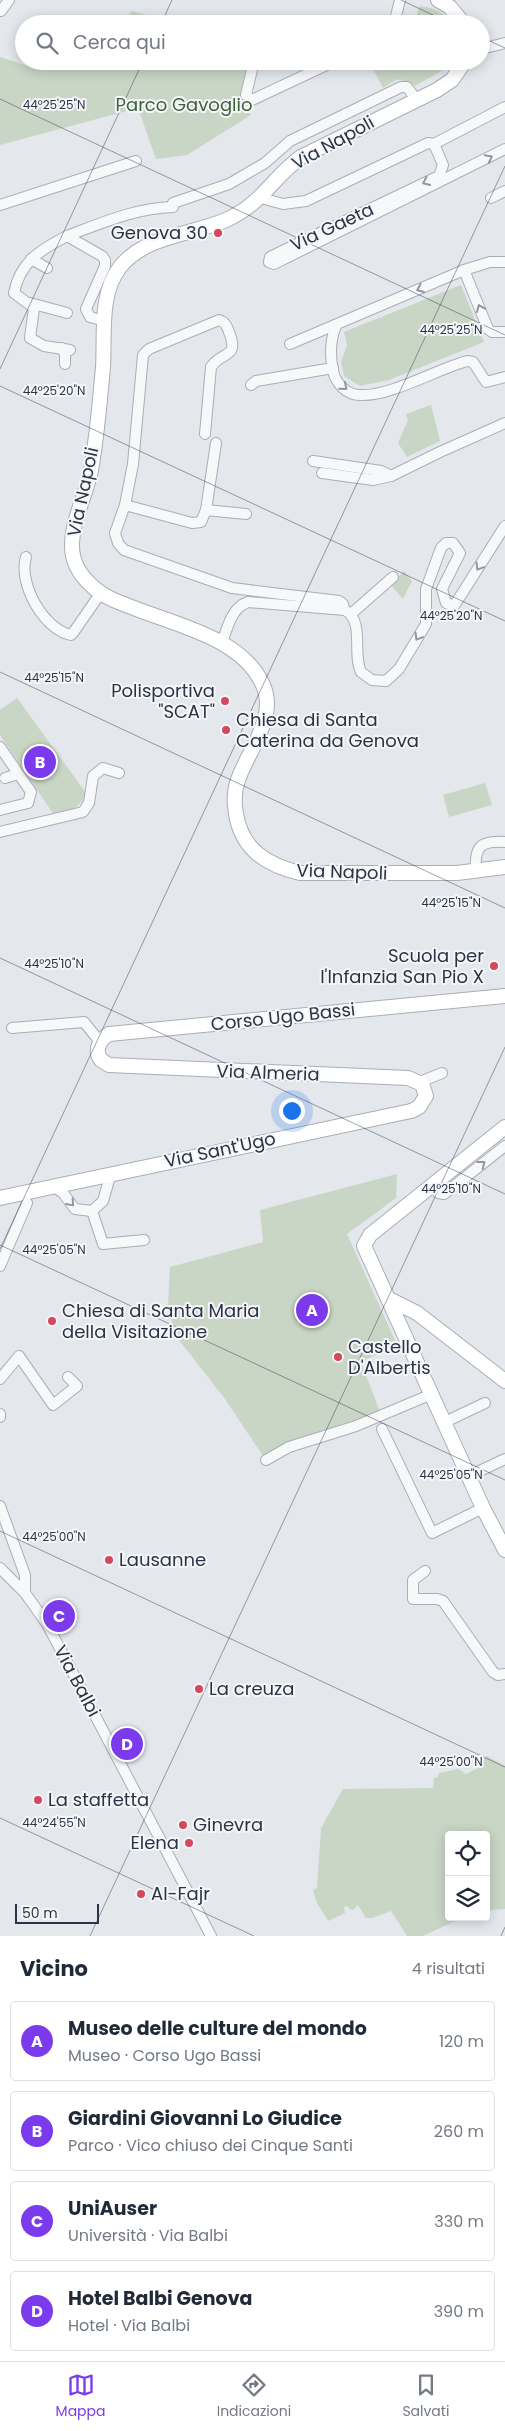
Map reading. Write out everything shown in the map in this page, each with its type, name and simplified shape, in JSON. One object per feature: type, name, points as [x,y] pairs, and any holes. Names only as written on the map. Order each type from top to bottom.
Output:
[{"type":"street","points":[[1,11],[8,0]]},
{"type":"street","points":[[396,15],[400,0]]},
{"type":"street","points":[[438,0],[450,7],[457,15]]},
{"type":"street","points":[[490,47],[505,43]]},
{"type":"street","points":[[252,70],[246,95],[252,100],[316,70]]},
{"type":"street","name":"Via Napoli","points":[[459,70],[452,80],[301,157],[286,168],[261,198],[229,219],[158,242],[134,254],[122,265],[111,284],[106,300],[102,370],[91,472],[76,516],[72,556],[81,575],[100,594],[222,642],[238,652],[252,667],[264,685],[266,708],[263,725],[238,780],[235,794],[239,826],[248,846],[280,866],[300,873],[381,875],[476,872],[505,867]]},
{"type":"street","points":[[65,364],[66,349],[44,346],[30,338],[34,308],[14,293],[22,269],[31,260],[67,236],[125,214],[173,205],[229,184],[265,163],[290,141],[401,87],[407,87],[416,99]]},
{"type":"street","points":[[434,144],[505,107]]},
{"type":"street","name":"Via Gaeta","points":[[261,198],[283,204],[306,201],[428,143],[434,144],[443,165],[439,176],[270,257],[268,262],[274,264],[505,149]]},
{"type":"street","points":[[0,206],[136,161]]},
{"type":"street","points":[[491,198],[505,190]]},
{"type":"street","points":[[67,236],[105,260],[105,266],[86,309],[90,317],[105,321]]},
{"type":"street","points":[[31,260],[47,268]]},
{"type":"street","points":[[290,344],[464,270],[490,262],[505,262]]},
{"type":"street","points":[[464,270],[488,329],[492,332],[505,332]]},
{"type":"street","points":[[30,304],[66,313]]},
{"type":"street","points":[[205,434],[211,367],[230,353],[232,347],[230,333],[222,321],[216,320],[149,349],[143,355],[133,464],[125,505],[115,533],[118,543],[124,550],[226,587],[339,601],[355,622],[361,672],[374,681],[388,680],[399,669],[426,624],[426,589],[441,548],[446,544],[453,543],[460,553],[442,589],[446,603],[454,606],[505,526]]},
{"type":"street","points":[[336,326],[331,341],[335,378],[343,388],[360,395],[391,390],[467,361],[473,362],[486,382],[505,377]]},
{"type":"street","points":[[251,385],[256,381],[333,368]]},
{"type":"street","points":[[322,473],[373,480],[391,476],[505,423]]},
{"type":"street","points":[[125,505],[192,523],[201,522],[206,510],[216,443]]},
{"type":"street","points":[[313,461],[380,471],[391,476]]},
{"type":"street","points":[[206,510],[246,514]]},
{"type":"street","points":[[26,557],[23,567],[34,601],[60,631],[71,635],[100,594]]},
{"type":"street","points":[[222,642],[233,614],[246,602],[256,601],[347,612],[393,577]]},
{"type":"street","points":[[0,747],[31,792],[28,803],[0,810]]},
{"type":"street","points":[[0,832],[83,812],[89,803],[93,776],[103,768],[119,773]]},
{"type":"street","points":[[5,778],[18,774]]},
{"type":"street","points":[[476,872],[475,857],[478,848],[486,843],[505,842]]},
{"type":"street","name":"Corso Ugo Bassi","points":[[100,1042],[104,1037],[116,1032],[505,996]]},
{"type":"street","points":[[12,1028],[84,1022],[100,1042]]},
{"type":"street","name":"Via Almeria","points":[[100,1042],[98,1057],[103,1063],[116,1066],[408,1078],[420,1082]]},
{"type":"street","points":[[420,1082],[442,1073]]},
{"type":"street","name":"Via Sant'Ugo","points":[[110,1173],[411,1110],[419,1107],[425,1098],[425,1088],[420,1082]]},
{"type":"street","points":[[505,1127],[370,1235],[365,1242],[365,1248],[391,1300],[395,1314],[483,1508],[505,1550]]},
{"type":"street","points":[[432,1185],[438,1193],[444,1194],[505,1146]]},
{"type":"street","points":[[0,1198],[110,1173],[103,1201],[92,1210],[75,1209],[63,1193],[54,1186]]},
{"type":"street","points":[[0,1266],[27,1203]]},
{"type":"street","points":[[92,1210],[103,1244],[144,1240]]},
{"type":"street","points":[[391,1300],[417,1313],[505,1381]]},
{"type":"street","points":[[0,1379],[19,1356],[53,1406],[77,1386],[68,1377]]},
{"type":"street","points":[[266,1460],[289,1447],[356,1426],[432,1394]]},
{"type":"street","points":[[445,1422],[485,1403]]},
{"type":"street","points":[[382,1429],[432,1533],[483,1508]]},
{"type":"street","points":[[469,1476],[505,1459]]},
{"type":"street","points":[[0,1506],[25,1575],[25,1593]]},
{"type":"street","name":"Via Balbi","points":[[0,1568],[25,1593],[47,1624],[211,1936]]},
{"type":"street","points":[[425,1571],[413,1580],[413,1599],[437,1599],[443,1601],[494,1672],[498,1675],[505,1674]]},
{"type":"green space","points":[[419,6],[438,11],[444,15],[417,15]]},
{"type":"green space","points":[[131,11],[147,15],[130,15]]},
{"type":"green space","name":"Parco Gavoglio","points":[[0,57],[15,62],[15,70],[248,70],[240,101],[251,115],[187,155],[156,159],[138,108],[0,145]]},
{"type":"green space","points":[[374,70],[443,70],[415,86],[402,80],[397,80],[383,88]]},
{"type":"green space","points":[[461,285],[484,342],[389,380],[360,386],[344,376],[341,362],[347,346],[344,332]]},
{"type":"green space","points":[[431,405],[440,441],[407,457],[398,443],[408,420],[406,414]]},
{"type":"green space","points":[[404,571],[412,581],[403,599],[391,585]]},
{"type":"green space","points":[[17,698],[86,793],[74,809],[54,815],[0,735],[0,710]]},
{"type":"green space","points":[[485,783],[492,805],[449,817],[443,795]]},
{"type":"green space","points":[[397,1174],[396,1198],[347,1234],[397,1345],[361,1362],[380,1412],[311,1434],[263,1456],[225,1399],[175,1335],[168,1305],[170,1267],[263,1242],[260,1210]]},
{"type":"green space","points":[[487,1756],[505,1766],[505,1909],[490,1910],[490,1831],[445,1831],[445,1921],[455,1921],[423,1936],[407,1936],[391,1911],[372,1918],[366,1918],[358,1905],[353,1910],[349,1909],[348,1906],[344,1907],[345,1913],[328,1921],[317,1903],[313,1890],[317,1888],[321,1828],[343,1789],[433,1788],[434,1778],[438,1777],[439,1773],[459,1769],[466,1774],[482,1766],[483,1759]]},
{"type":"place","name":"Genova 30","points":[[218,233]]},
{"type":"place","name":"Polisportiva \"SCAT\"","points":[[225,701]]},
{"type":"place","name":"Chiesa di Santa Caterina da Genova","points":[[226,730]]},
{"type":"place","name":"Giardini Giovanni Lo Giudice","points":[[40,762]]},
{"type":"place","name":"Scuola per l'Infanzia San Pio X","points":[[494,966]]},
{"type":"place","name":"Museo delle culture del mondo","points":[[312,1310]]},
{"type":"place","name":"Chiesa di Santa Maria della Visitazione","points":[[52,1321]]},
{"type":"place","name":"Castello D'Albertis","points":[[338,1357]]},
{"type":"place","name":"Lausanne","points":[[109,1560]]},
{"type":"place","name":"UniAuser","points":[[59,1616]]},
{"type":"place","name":"La creuza","points":[[199,1689]]},
{"type":"place","name":"Hotel Balbi Genova","points":[[127,1744]]},
{"type":"place","name":"La staffetta","points":[[38,1800]]},
{"type":"place","name":"Ginevra","points":[[183,1825]]},
{"type":"place","name":"Elena","points":[[189,1843]]},
{"type":"place","name":"Al-Fajr","points":[[141,1894]]}]
